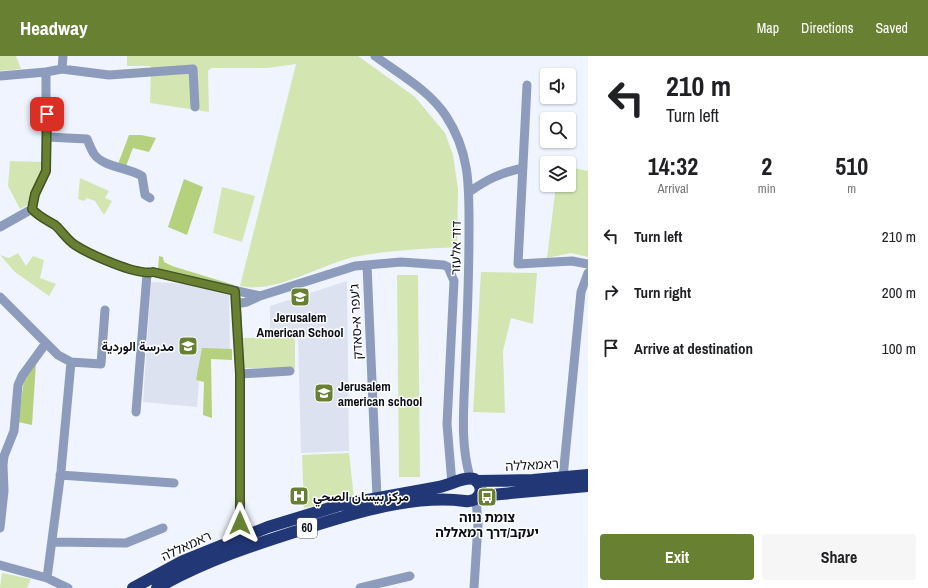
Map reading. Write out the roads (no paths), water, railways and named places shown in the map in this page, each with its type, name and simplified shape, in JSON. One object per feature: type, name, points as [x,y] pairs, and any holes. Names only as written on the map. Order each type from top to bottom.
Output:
[{"type":"highway","name":"ראמאללה","points":[[133,588],[183,561],[240,538],[268,527],[340,505],[465,481],[588,475]]},
{"type":"highway","points":[[465,481],[481,488],[473,499],[462,499],[457,492],[458,487],[465,481]]},
{"type":"highway","name":"ראמאללה","points":[[157,588],[194,569],[268,540],[380,507],[432,500],[473,499],[588,486]]},
{"type":"street","points":[[62,69],[63,56]]},
{"type":"street","name":"דוד אלעזר","points":[[375,56],[427,95],[445,115],[461,144],[468,171],[469,261],[463,429],[465,481]]},
{"type":"street","points":[[0,76],[62,69],[109,75],[194,69],[195,106]]},
{"type":"street","points":[[0,227],[32,209],[35,194],[46,171],[46,72]]},
{"type":"street","points":[[527,85],[518,264],[572,261],[588,264]]},
{"type":"street","points":[[47,137],[87,139],[94,154],[101,160],[136,172],[142,176],[145,195],[150,198]]},
{"type":"street","points":[[469,192],[488,179],[504,172],[523,168]]},
{"type":"street","points":[[32,209],[37,215],[56,226],[74,244],[130,270],[146,274],[153,272],[260,296]]},
{"type":"street","points":[[236,304],[247,302],[260,296],[355,266],[401,262],[444,265],[448,267],[454,281],[447,424],[465,481]]},
{"type":"street","name":"ג'עפר א-סאדק","points":[[367,265],[377,498]]},
{"type":"street","points":[[563,477],[581,292],[588,273]]},
{"type":"street","points":[[136,412],[146,274]]},
{"type":"street","points":[[235,291],[240,374],[240,538]]},
{"type":"street","points":[[0,297],[58,355],[71,362],[101,364],[105,310]]},
{"type":"street","points":[[0,528],[4,491],[4,460],[14,431],[18,386],[22,376],[46,343]]},
{"type":"street","points":[[47,578],[60,475],[71,362]]},
{"type":"street","points":[[240,374],[290,371]]},
{"type":"street","points":[[60,475],[174,483]]},
{"type":"street","points":[[473,499],[478,518],[474,588]]},
{"type":"street","points":[[52,542],[126,543],[163,528]]},
{"type":"street","points":[[0,565],[47,578],[68,588]]},
{"type":"street","points":[[360,588],[410,576]]},
{"type":"place","name":"Jerusalem American School","points":[[300,297]]},
{"type":"place","name":"مدرسة الوردية","points":[[188,346]]},
{"type":"place","name":"Jerusalem american school","points":[[324,393]]},
{"type":"place","name":"مركز بيسان الصحي","points":[[299,496]]},
{"type":"place","name":"צומת נווה יעקב/דרך רמאללה","points":[[487,497]]}]
